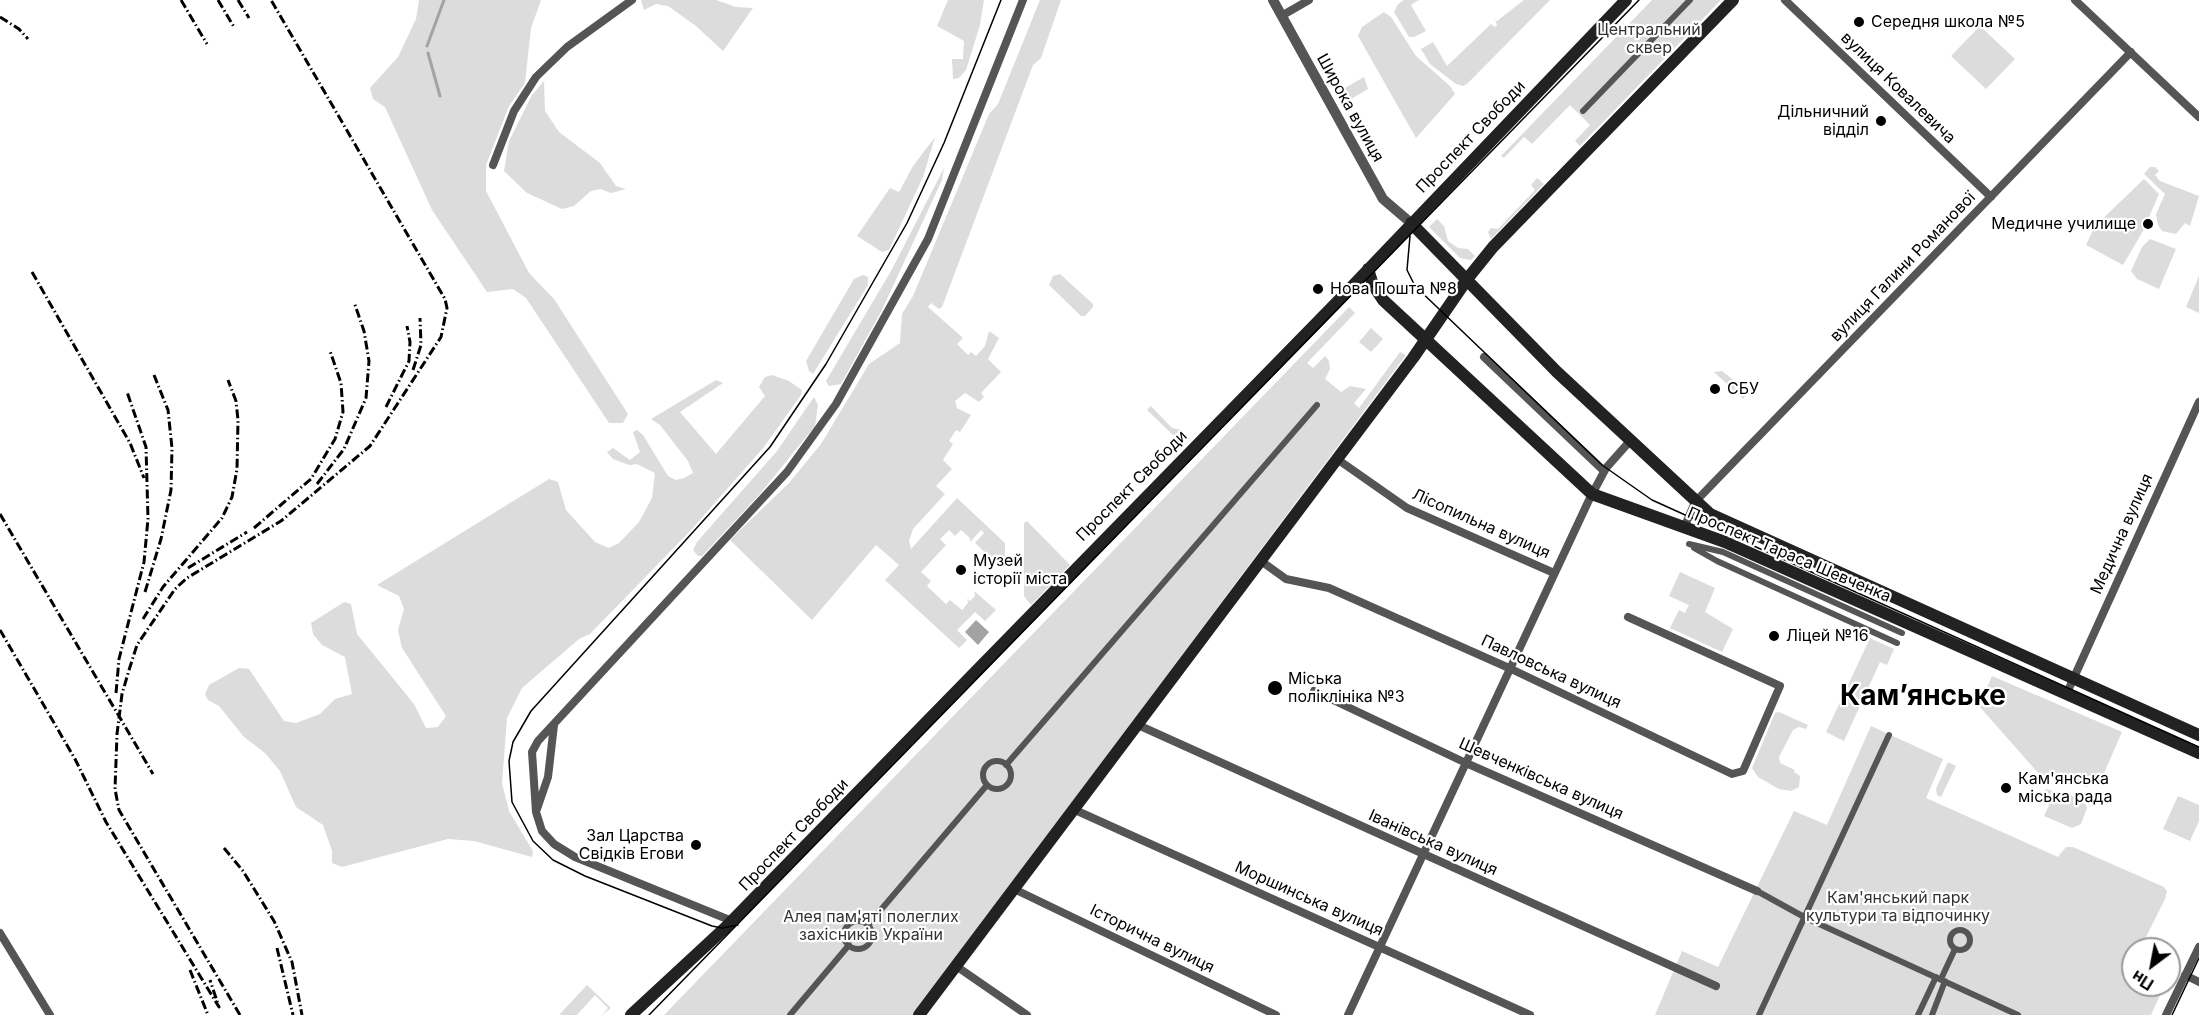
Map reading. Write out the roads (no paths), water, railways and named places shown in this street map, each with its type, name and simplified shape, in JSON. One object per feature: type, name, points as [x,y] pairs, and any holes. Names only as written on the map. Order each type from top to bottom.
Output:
[{"type":"main road","name":"Проспект Свободи","points":[[631,1015],[732,921],[1626,0]]},
{"type":"main road","points":[[918,1015],[1261,561],[1427,338],[1468,278],[1493,247],[1733,0]]},
{"type":"main road","name":"Проспект Тараса Шевченка","points":[[1410,222],[1468,278],[1491,307],[1630,441],[1710,514],[2199,735]]},
{"type":"main road","name":"Проспект Тараса Шевченка","points":[[1368,268],[1373,285],[1383,300],[1427,338],[1512,422],[1592,494],[1736,547],[2066,696],[2199,753]]},
{"type":"street","points":[[493,165],[514,111],[536,77],[559,53],[632,0]]},
{"type":"street","points":[[732,921],[574,857],[554,844],[542,831],[536,812],[532,752],[538,741],[694,569],[787,472],[845,390],[928,238],[1023,0]]},
{"type":"street","name":"Широка вулиця","points":[[1273,0],[1383,199],[1410,222]]},
{"type":"street","points":[[1283,15],[1309,0]]},
{"type":"street","points":[[1583,111],[1690,0]]},
{"type":"street","name":"вулиця Ковалевича","points":[[1785,0],[1991,197]]},
{"type":"street","points":[[2075,0],[2199,117]]},
{"type":"street","name":"вулиця Галини Романової","points":[[1695,502],[2131,52]]},
{"type":"street","points":[[1484,357],[1604,471]]},
{"type":"street","name":"Медична вулиця","points":[[2066,696],[2199,402]]},
{"type":"street","points":[[1006,765],[1317,405]]},
{"type":"street","points":[[1348,1015],[1592,494],[1604,471],[1630,441]]},
{"type":"street","name":"Лісопильна вулиця","points":[[1337,459],[1407,508],[1554,573]]},
{"type":"street","points":[[1684,528],[1695,502]]},
{"type":"street","points":[[1897,643],[1717,561],[1689,544],[1723,552],[1902,633]]},
{"type":"street","name":"Павловська вулиця","points":[[1261,561],[1286,579],[1329,588],[1509,668],[1732,774],[1743,771],[1780,686],[1628,617]]},
{"type":"street","name":"Шевченківська вулиця","points":[[1314,691],[1466,763],[1757,891]]},
{"type":"street","points":[[536,812],[548,777],[554,724]]},
{"type":"street","name":"Іванівська вулиця","points":[[1138,725],[1423,856],[1716,986]]},
{"type":"street","points":[[1759,1015],[1889,735]]},
{"type":"street","points":[[996,762],[1006,765],[1010,774],[1007,784],[997,789],[987,785],[983,776],[986,766],[996,762]]},
{"type":"street","points":[[868,925],[987,785]]},
{"type":"street","name":"Моршинська вулиця","points":[[1075,810],[1530,1015]]},
{"type":"street","name":"Історична вулиця","points":[[1014,889],[1276,1015]]},
{"type":"street","points":[[1757,891],[1806,918],[2018,1015]]},
{"type":"street","points":[[858,921],[868,925],[872,934],[869,944],[859,949],[849,945],[845,936],[848,926],[858,921]]},
{"type":"street","points":[[0,933],[50,1015]]},
{"type":"street","points":[[790,1015],[849,945]]},
{"type":"street","points":[[2166,1015],[2199,947]]},
{"type":"street","points":[[1918,1015],[1941,979],[1955,949]]},
{"type":"street","points":[[956,966],[1027,1015]]},
{"type":"street","points":[[2185,975],[2199,982]]},
{"type":"street","points":[[1932,1015],[1941,979]]},
{"type":"waterway","points":[[427,46],[444,0]]},
{"type":"waterway","points":[[428,53],[440,96]]},
{"type":"tram line","points":[[738,925],[722,928],[712,926],[585,876],[553,860],[533,841],[512,802],[509,761],[513,742],[531,711],[770,447],[826,364],[907,223],[944,143],[1001,0]]},
{"type":"tram line","points":[[649,1015],[1639,0]]},
{"type":"tram line","points":[[1410,236],[1407,270],[1415,286],[1602,465],[1652,500],[2199,747]]},
{"type":"tram line","points":[[1357,291],[1374,286],[1422,292]]},
{"type":"tram line","points":[[2172,1015],[2199,958]]},
{"type":"railway","points":[[181,0],[207,44]]},
{"type":"railway","points":[[218,0],[234,27]]},
{"type":"railway","points":[[238,0],[249,18]]},
{"type":"railway","points":[[240,1015],[119,810],[115,789],[117,734],[122,694],[129,670],[137,645],[175,589],[187,578],[281,521],[370,446],[441,337],[447,308],[445,299],[271,0]]},
{"type":"railway","points":[[0,17],[19,29],[28,39]]},
{"type":"railway","points":[[32,272],[130,443],[144,478]]},
{"type":"railway","points":[[317,484],[344,449],[366,398],[369,361],[364,331],[354,302]]},
{"type":"railway","points":[[413,370],[421,345],[420,318]]},
{"type":"railway","points":[[386,407],[409,361],[410,342],[407,326]]},
{"type":"railway","points":[[254,528],[311,479],[335,439],[343,412],[341,383],[330,351]]},
{"type":"railway","points":[[145,592],[161,539],[171,490],[172,448],[168,410],[154,375]]},
{"type":"railway","points":[[143,619],[163,587],[222,518],[232,497],[237,469],[238,420],[236,401],[228,380]]},
{"type":"railway","points":[[116,693],[119,659],[144,562],[148,519],[146,447],[127,392]]},
{"type":"railway","points":[[0,514],[153,774]]},
{"type":"railway","points":[[188,568],[247,532]]},
{"type":"railway","points":[[0,630],[75,759],[106,822],[219,1007],[210,980]]},
{"type":"railway","points":[[224,848],[243,871],[274,921],[292,962],[302,1015]]},
{"type":"railway","points":[[277,948],[293,1015]]},
{"type":"railway","points":[[190,970],[208,1015]]},
{"type":"place","name":"Середня школа №5","points":[[1859,22]]},
{"type":"place","name":"Дільничний відділ","points":[[1881,121]]},
{"type":"place","name":"Медичне училище","points":[[2148,224]]},
{"type":"place","name":"Нова Пошта №8","points":[[1318,289]]},
{"type":"place","name":"СБУ","points":[[1715,389]]},
{"type":"place","name":"Музей історії міста","points":[[961,570]]},
{"type":"place","name":"Ліцей №16","points":[[1774,636]]},
{"type":"place","name":"Міська поліклініка №3","points":[[1275,688]]},
{"type":"place","name":"Кам'янська міська рада","points":[[2006,788]]},
{"type":"place","name":"Зал Царства Свiдкiв Егови","points":[[696,845]]},
{"type":"district","name":"Кам’янське","points":[[1923,697]]},
{"type":"park label","name":"Центральний сквер","points":[[1649,39]]},
{"type":"park label","name":"Кам'янський парк культури та відпочинку","points":[[1898,907]]},
{"type":"park label","name":"Алея пам'яті полеглих захісників України","points":[[871,926]]}]
